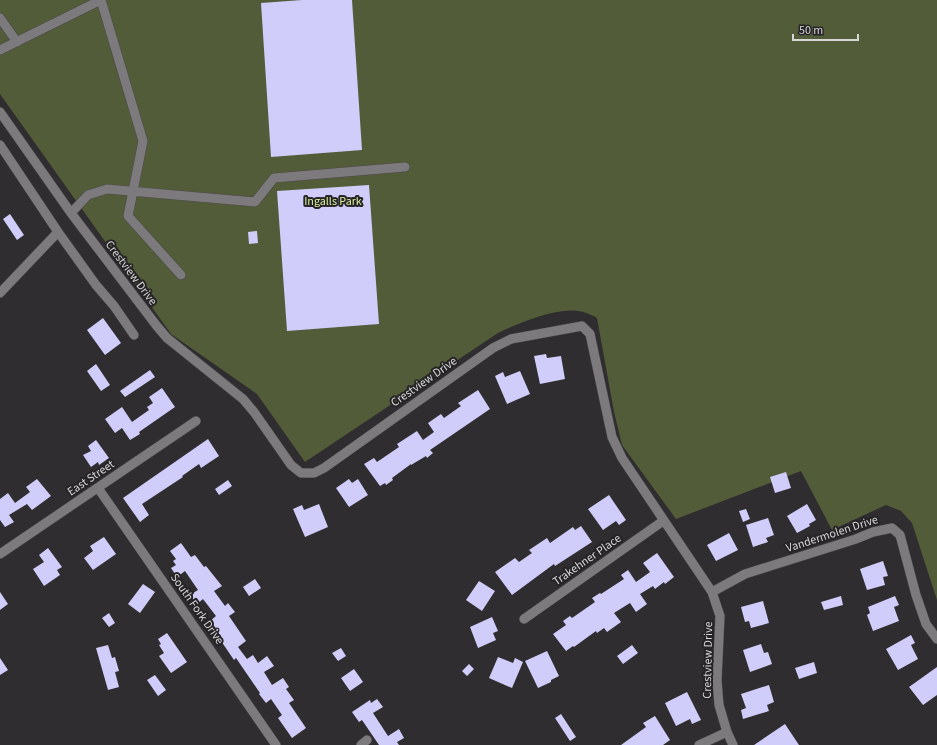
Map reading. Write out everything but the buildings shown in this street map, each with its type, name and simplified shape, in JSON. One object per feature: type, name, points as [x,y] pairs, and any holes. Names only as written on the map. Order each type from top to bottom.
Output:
[{"type":"street","points":[[0,50],[101,0],[143,141],[128,216],[181,275]]},
{"type":"street","points":[[0,18],[17,42]]},
{"type":"street","name":"Crestview Drive","points":[[0,112],[71,213],[156,325],[167,338],[243,399],[254,412],[291,465],[301,473],[314,473],[324,468],[493,348],[512,339],[582,326],[590,334],[612,437],[622,458],[712,592],[720,616],[717,680],[719,704],[726,732],[733,745]]},
{"type":"street","points":[[0,145],[58,232],[134,335]]},
{"type":"street","points":[[71,213],[88,195],[107,189],[255,202],[274,178],[405,167]]},
{"type":"street","points":[[0,293],[58,232]]},
{"type":"street","name":"East Street","points":[[0,554],[196,421]]},
{"type":"street","name":"South Fork Drive","points":[[98,488],[276,745]]},
{"type":"street","name":"Trakehner Place","points":[[524,619],[664,521]]},
{"type":"street","name":"Vandermolen Drive","points":[[712,592],[745,574],[856,539],[873,532],[892,528],[900,535],[916,595],[926,624],[937,639]]},
{"type":"street","points":[[699,745],[726,732]]},
{"type":"green space","name":"Ingalls Park","points":[[0,0],[937,0],[937,600],[912,523],[901,511],[886,505],[832,530],[801,471],[676,519],[622,445],[614,412],[597,318],[574,310],[540,316],[498,333],[305,462],[257,394],[171,334],[0,94]]}]
